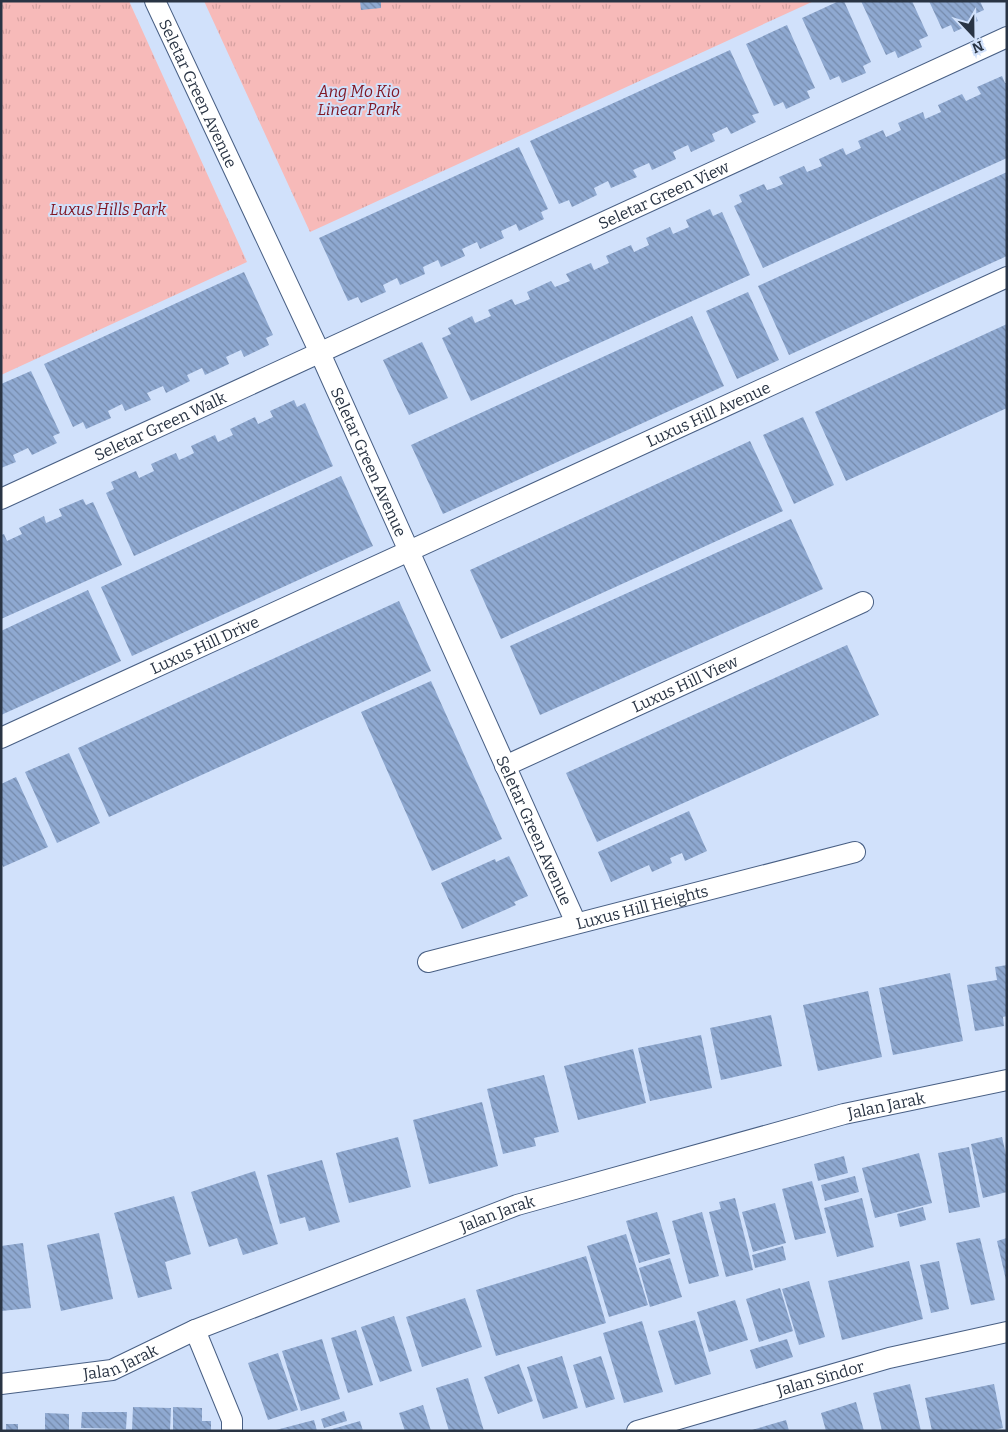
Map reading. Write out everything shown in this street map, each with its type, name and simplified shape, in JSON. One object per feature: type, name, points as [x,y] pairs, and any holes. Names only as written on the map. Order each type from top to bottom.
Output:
[{"type":"street","name":"Seletar Green Avenue","points":[[155,1],[320,352],[576,923]]},
{"type":"street","name":"Seletar Green View","points":[[320,352],[1007,37]]},
{"type":"street","name":"Luxus Hill Avenue","points":[[408,551],[1007,277]]},
{"type":"street","name":"Seletar Green Walk","points":[[1,499],[320,352]]},
{"type":"street","name":"Luxus Hill Drive","points":[[1,738],[408,551]]},
{"type":"street","name":"Luxus Hill View","points":[[505,766],[863,602]]},
{"type":"street","name":"Luxus Hill Heights","points":[[428,962],[855,852]]},
{"type":"street","name":"Jalan Jarak","points":[[1,1384],[112,1370],[196,1330],[517,1204],[844,1114],[1007,1080]]},
{"type":"street","points":[[196,1330],[232,1420],[232,1431]]},
{"type":"street","name":"Jalan Sindor","points":[[637,1431],[889,1358],[1007,1332]]},
{"type":"green space","name":"Luxus Hills Park","points":[[1,1],[129,1],[247,262],[1,375]]},
{"type":"green space","name":"Ang Mo Kio Linear Park","points":[[204,1],[814,1],[310,232]]},
{"type":"building","points":[[360,1],[381,1],[381,8],[361,10]]},
{"type":"building","points":[[839,1],[844,1],[871,62],[863,66],[866,73],[842,83],[839,76],[830,80],[802,18]]},
{"type":"building","points":[[861,1],[912,1],[928,36],[919,40],[922,47],[898,58],[895,51],[886,55]]},
{"type":"building","points":[[929,1],[980,1],[984,10],[975,14],[978,21],[954,32],[951,25],[942,29]]},
{"type":"building","points":[[787,25],[815,88],[807,91],[810,98],[786,109],[783,102],[774,106],[746,44]]},
{"type":"building","points":[[730,50],[759,113],[752,115],[756,122],[731,134],[727,127],[712,134],[715,141],[691,152],[688,145],[673,152],[676,159],[652,170],[649,163],[633,170],[637,177],[611,188],[608,181],[594,188],[597,195],[572,207],[569,200],[559,204],[530,141]]},
{"type":"building","points":[[1002,76],[1005,83],[1007,83],[1007,158],[763,268],[734,206],[742,202],[739,195],[764,184],[767,190],[783,184],[779,177],[804,166],[807,172],[822,166],[819,159],[843,148],[846,155],[861,148],[858,141],[883,130],[886,137],[893,134],[901,130],[898,123],[923,112],[925,119],[941,112],[938,105],[962,94],[966,101],[981,94],[977,87]]},
{"type":"building","points":[[519,147],[548,209],[541,212],[544,219],[519,231],[516,224],[501,231],[504,238],[480,249],[477,242],[462,249],[465,256],[441,267],[438,260],[423,267],[425,274],[400,285],[397,278],[383,285],[386,292],[361,303],[358,297],[348,301],[319,238]]},
{"type":"building","points":[[1007,172],[1007,256],[789,355],[758,286]]},
{"type":"building","points":[[710,209],[713,216],[722,212],[750,275],[471,401],[442,338],[451,334],[448,328],[472,316],[475,323],[491,316],[488,310],[512,299],[515,305],[530,299],[527,292],[551,281],[555,287],[570,281],[566,274],[591,263],[594,270],[609,263],[606,256],[631,245],[634,252],[649,245],[646,238],[670,227],[673,234],[689,227],[686,220]]},
{"type":"building","points":[[244,272],[273,335],[266,338],[269,345],[244,357],[241,350],[226,357],[229,364],[205,375],[202,368],[187,375],[190,381],[166,393],[163,386],[147,393],[151,400],[125,411],[122,404],[108,411],[111,418],[86,429],[83,422],[73,427],[44,364]]},
{"type":"building","points":[[748,292],[779,360],[737,379],[706,311]]},
{"type":"building","points":[[692,316],[724,386],[443,514],[411,445]]},
{"type":"building","points":[[1007,324],[1007,408],[846,481],[815,412]]},
{"type":"building","points":[[422,342],[448,398],[409,415],[383,360]]},
{"type":"building","points":[[31,371],[60,433],[53,436],[57,443],[32,455],[28,448],[13,455],[16,462],[1,468],[1,384]]},
{"type":"building","points":[[294,400],[297,407],[305,403],[333,466],[134,556],[106,493],[114,489],[111,482],[136,471],[139,478],[154,471],[151,464],[176,453],[179,460],[186,457],[194,453],[191,446],[215,435],[218,442],[233,435],[230,429],[255,417],[258,424],[273,417],[270,411]]},
{"type":"building","points":[[803,417],[834,485],[794,504],[763,435]]},
{"type":"building","points":[[750,441],[783,511],[501,639],[470,570]]},
{"type":"building","points":[[341,476],[373,546],[132,656],[101,587]]},
{"type":"building","points":[[83,499],[86,505],[93,502],[122,565],[1,619],[1,535],[4,534],[7,541],[22,534],[19,528],[44,516],[46,523],[62,516],[59,509]]},
{"type":"building","points":[[791,519],[823,589],[540,715],[510,646]]},
{"type":"building","points":[[88,590],[121,661],[1,715],[1,631]]},
{"type":"building","points":[[399,601],[431,671],[109,817],[78,748]]},
{"type":"building","points":[[847,645],[879,715],[597,842],[566,773]]},
{"type":"building","points":[[431,681],[502,839],[432,871],[361,712]]},
{"type":"building","points":[[69,753],[100,823],[57,843],[25,772]]},
{"type":"building","points":[[16,777],[48,847],[3,867],[1,862],[1,784]]},
{"type":"building","points":[[689,811],[707,851],[685,861],[682,853],[670,858],[672,863],[652,872],[649,865],[611,882],[598,852]]},
{"type":"building","points":[[509,856],[528,896],[514,902],[516,905],[462,929],[441,883],[495,859],[496,862]]},
{"type":"building","points":[[1007,965],[1007,1016],[1003,1017],[1004,1026],[975,1031],[967,985],[997,980],[995,967]]},
{"type":"building","points":[[950,973],[963,1041],[893,1055],[879,988]]},
{"type":"building","points":[[868,991],[882,1057],[818,1071],[803,1005]]},
{"type":"building","points":[[771,1015],[782,1066],[721,1080],[710,1028]]},
{"type":"building","points":[[701,1035],[712,1088],[650,1101],[638,1048]]},
{"type":"building","points":[[633,1049],[646,1103],[578,1120],[564,1066]]},
{"type":"building","points":[[544,1075],[559,1132],[534,1138],[536,1146],[503,1154],[487,1089]]},
{"type":"building","points":[[482,1102],[498,1166],[429,1184],[413,1120]]},
{"type":"building","points":[[398,1137],[411,1187],[349,1203],[336,1153]]},
{"type":"building","points":[[1002,1137],[1007,1159],[1007,1192],[983,1198],[971,1144]]},
{"type":"building","points":[[969,1147],[980,1207],[949,1213],[938,1153]]},
{"type":"building","points":[[919,1153],[932,1203],[875,1218],[862,1168]]},
{"type":"building","points":[[844,1156],[848,1173],[818,1181],[814,1164]]},
{"type":"building","points":[[322,1160],[340,1222],[309,1231],[305,1217],[280,1224],[267,1175]]},
{"type":"building","points":[[255,1171],[278,1244],[243,1255],[237,1238],[209,1247],[191,1192]]},
{"type":"building","points":[[855,1176],[859,1192],[825,1201],[821,1185]]},
{"type":"building","points":[[812,1181],[826,1233],[795,1240],[782,1189]]},
{"type":"building","points":[[174,1196],[191,1254],[165,1262],[172,1289],[138,1298],[114,1213]]},
{"type":"building","points":[[735,1198],[753,1270],[726,1277],[709,1212],[721,1209],[719,1202]]},
{"type":"building","points":[[862,1198],[874,1247],[837,1257],[824,1208]]},
{"type":"building","points":[[775,1203],[786,1243],[753,1252],[742,1212]]},
{"type":"building","points":[[923,1207],[926,1220],[900,1227],[897,1214]]},
{"type":"building","points":[[657,1212],[670,1254],[639,1263],[626,1221]]},
{"type":"building","points":[[702,1212],[719,1276],[689,1284],[672,1221]]},
{"type":"building","points":[[99,1233],[113,1299],[61,1311],[47,1245]]},
{"type":"building","points":[[626,1234],[648,1305],[609,1317],[587,1246]]},
{"type":"building","points":[[980,1238],[995,1300],[971,1305],[956,1243]]},
{"type":"building","points":[[1007,1238],[1007,1280],[1006,1280],[997,1241]]},
{"type":"building","points":[[23,1243],[31,1308],[1,1311],[1,1246]]},
{"type":"building","points":[[783,1246],[786,1260],[755,1268],[752,1255]]},
{"type":"building","points":[[586,1256],[606,1323],[496,1356],[476,1290]]},
{"type":"building","points":[[670,1258],[682,1297],[650,1307],[639,1268]]},
{"type":"building","points":[[909,1261],[923,1319],[842,1340],[828,1281]]},
{"type":"building","points":[[939,1261],[949,1309],[931,1313],[920,1265]]},
{"type":"building","points":[[809,1281],[825,1337],[799,1345],[782,1289]]},
{"type":"building","points":[[780,1288],[793,1331],[759,1342],[746,1299]]},
{"type":"building","points":[[465,1298],[482,1347],[422,1367],[406,1317]]},
{"type":"building","points":[[735,1300],[748,1340],[709,1352],[697,1312]]},
{"type":"building","points":[[394,1316],[412,1371],[380,1382],[361,1327]]},
{"type":"building","points":[[695,1320],[711,1374],[675,1385],[658,1331]]},
{"type":"building","points":[[642,1321],[663,1392],[624,1403],[603,1333]]},
{"type":"building","points":[[356,1330],[373,1385],[348,1393],[331,1338]]},
{"type":"building","points":[[322,1339],[340,1399],[301,1411],[282,1351]]},
{"type":"building","points":[[787,1339],[793,1357],[756,1369],[750,1350]]},
{"type":"building","points":[[278,1353],[298,1410],[268,1420],[248,1363]]},
{"type":"building","points":[[562,1356],[578,1408],[543,1419],[527,1367]]},
{"type":"building","points":[[601,1356],[615,1399],[586,1408],[573,1365]]},
{"type":"building","points":[[519,1364],[533,1401],[498,1414],[484,1377]]},
{"type":"building","points":[[468,1378],[484,1431],[449,1431],[436,1388]]},
{"type":"building","points":[[910,1384],[921,1431],[882,1431],[873,1393]]},
{"type":"building","points":[[994,1384],[1003,1428],[989,1431],[932,1431],[925,1398]]},
{"type":"building","points":[[856,1402],[864,1431],[826,1431],[821,1413]]},
{"type":"building","points":[[423,1405],[431,1431],[405,1431],[399,1413]]},
{"type":"building","points":[[133,1407],[171,1408],[170,1431],[132,1431]]},
{"type":"building","points":[[173,1407],[202,1408],[202,1421],[211,1421],[211,1431],[173,1431]]},
{"type":"building","points":[[344,1411],[347,1421],[324,1428],[321,1419]]},
{"type":"building","points":[[82,1412],[127,1412],[126,1429],[81,1428]]},
{"type":"building","points":[[45,1413],[69,1414],[69,1431],[45,1431]]},
{"type":"building","points":[[314,1420],[317,1431],[276,1430]]},
{"type":"building","points":[[786,1420],[789,1431],[752,1431],[752,1430]]},
{"type":"building","points":[[360,1421],[363,1431],[329,1430]]},
{"type":"building","points":[[6,1424],[18,1424],[18,1431],[6,1431]]}]
